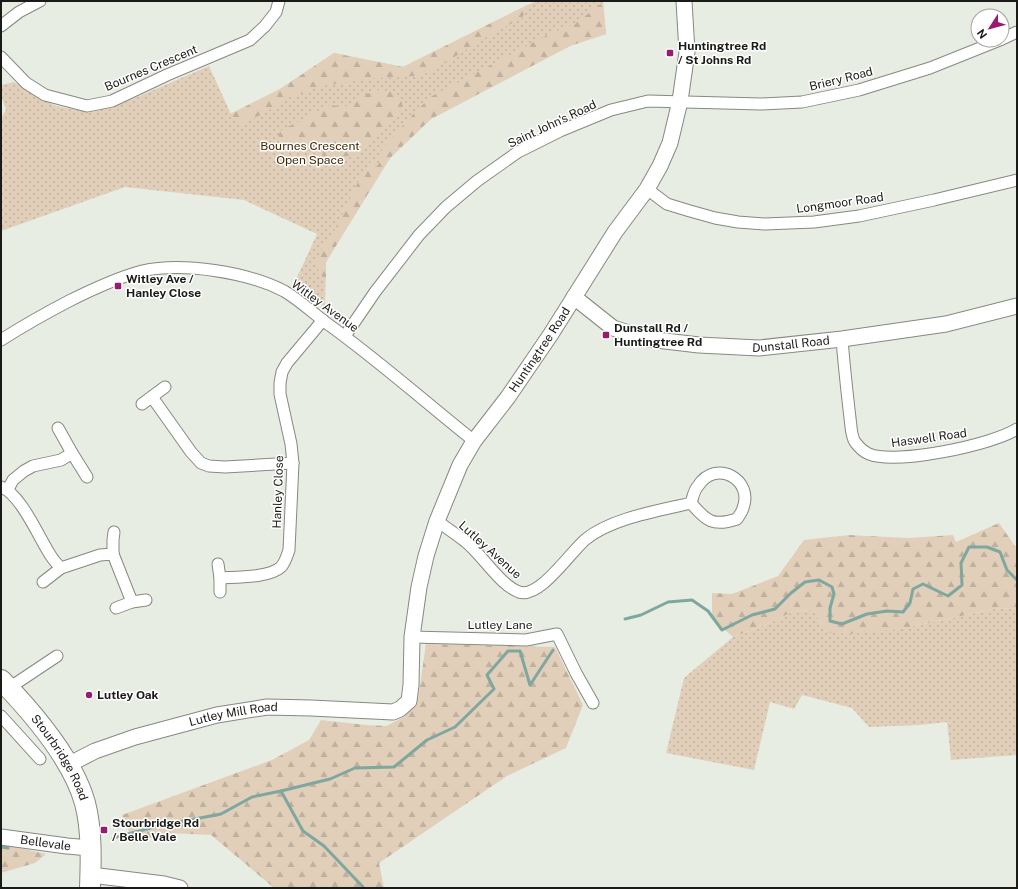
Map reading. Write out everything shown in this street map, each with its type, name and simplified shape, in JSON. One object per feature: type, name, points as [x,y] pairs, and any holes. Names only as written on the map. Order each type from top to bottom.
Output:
[{"type":"highway","name":"Stourbridge Road","points":[[5,684],[43,729],[68,765],[79,786],[85,804],[89,828],[90,881]]},
{"type":"street","points":[[1,26],[19,12],[40,1]]},
{"type":"street","name":"Bournes Crescent","points":[[1,57],[26,83],[45,95],[87,106],[112,101],[167,75],[250,40],[265,26],[276,12],[279,1]]},
{"type":"street","name":"Huntingtree Road","points":[[405,705],[409,700],[411,685],[412,637],[419,587],[437,521],[460,465],[474,441],[508,397],[615,232],[647,189],[660,166],[670,143],[680,101],[687,52],[684,1]]},
{"type":"street","name":"Briery Road","points":[[680,101],[761,104],[802,102],[859,90],[930,68],[981,48]]},
{"type":"street","name":"Saint John's Road","points":[[346,336],[375,292],[419,235],[451,202],[477,181],[518,152],[560,131],[611,110],[648,101],[680,101]]},
{"type":"street","name":"Longmoor Road","points":[[647,189],[668,204],[690,211],[715,218],[738,222],[765,224],[814,222],[859,216],[1017,180]]},
{"type":"street","name":"Witley Avenue","points":[[1,340],[22,326],[105,283],[142,272],[182,267],[229,273],[257,281],[284,292],[346,336],[474,441]]},
{"type":"street","name":"Dunstall Road","points":[[574,297],[613,328],[648,339],[699,345],[759,348],[842,339],[946,324],[1017,306]]},
{"type":"street","name":"Hanley Close","points":[[220,578],[267,574],[277,570],[285,562],[289,550],[293,463],[291,444],[280,394],[280,383],[282,372],[287,363],[323,320]]},
{"type":"street","name":"Haswell Road","points":[[842,339],[846,387],[854,441],[868,454],[900,458],[957,449],[994,440],[1017,429]]},
{"type":"street","points":[[142,404],[165,387]]},
{"type":"street","points":[[152,397],[193,455],[201,463],[209,466],[225,467],[293,463]]},
{"type":"street","points":[[58,428],[87,477]]},
{"type":"street","points":[[61,568],[52,558],[29,518],[4,488],[24,471],[33,466],[61,460],[72,453]]},
{"type":"street","points":[[712,473],[722,473],[738,480],[746,498],[743,509],[737,519],[722,522],[713,522],[702,516],[691,503],[698,486],[704,478],[712,473]]},
{"type":"street","name":"Lutley Avenue","points":[[437,521],[467,543],[507,584],[521,593],[543,585],[585,540],[607,526],[644,514],[691,503]]},
{"type":"street","points":[[114,532],[113,554],[132,602]]},
{"type":"street","points":[[43,582],[61,568],[100,555],[113,554]]},
{"type":"street","points":[[218,564],[220,592]]},
{"type":"street","points":[[116,608],[132,602],[146,600]]},
{"type":"street","name":"Lutley Lane","points":[[412,637],[526,640],[557,634],[593,703]]},
{"type":"street","points":[[5,684],[57,656]]},
{"type":"street","name":"Lutley Mill Road","points":[[68,765],[95,751],[135,737],[217,715],[267,707],[393,712],[405,705]]},
{"type":"street","name":"Stourbridge Road","points":[[1,716],[40,759]]},
{"type":"street","name":"Bellevale","points":[[1,837],[90,848]]},
{"type":"street","points":[[90,881],[164,884],[180,888]]},
{"type":"green space","name":"Bournes Crescent Open Space","points":[[536,1],[603,1],[606,34],[570,46],[431,119],[390,158],[326,262],[325,307],[294,284],[317,234],[244,200],[125,187],[1,231],[1,118],[6,110],[1,95],[1,85],[14,82],[56,106],[88,112],[121,104],[209,66],[231,114],[280,89],[334,53],[403,67]]},
{"type":"green space","points":[[603,2],[606,34],[570,46],[431,119],[390,158],[326,262],[326,281],[317,267],[321,251],[335,229],[356,186],[371,161],[376,167],[381,161],[382,149],[415,112],[432,96],[549,34],[576,23]]},
{"type":"green space","points":[[529,4],[522,18],[493,33],[425,74],[406,77],[377,78],[320,86],[290,97],[263,114],[243,123],[236,122],[230,114],[280,89],[334,53],[403,67]]},
{"type":"green space","points":[[377,90],[397,94],[402,100],[402,109],[398,117],[369,140],[361,152],[349,156],[328,157],[317,154],[306,145],[282,141],[278,135],[283,129],[319,110],[331,105],[343,107],[353,104],[364,95]]},
{"type":"green space","points":[[999,523],[1017,549],[1017,608],[994,609],[900,629],[849,634],[825,632],[814,610],[794,611],[767,624],[733,637],[712,619],[712,593],[732,594],[778,576],[804,540],[849,535],[908,538],[953,535],[956,542]]},
{"type":"green space","points":[[1017,608],[1017,755],[951,760],[947,722],[920,725],[869,727],[852,708],[802,695],[794,709],[770,702],[754,770],[666,753],[684,678],[733,637],[767,624],[794,611],[814,610],[825,632],[900,629],[994,609]]},
{"type":"green space","points":[[426,644],[555,647],[583,705],[566,748],[507,776],[379,863],[384,888],[274,888],[211,835],[168,833],[134,843],[122,815],[272,760],[309,740],[321,720],[386,726],[404,717],[418,699]]},
{"type":"green space","points":[[1,846],[11,846],[46,854],[35,863],[1,873]]},
{"type":"waterway","points":[[625,619],[641,615],[668,602],[692,600],[708,611],[722,630],[752,615],[775,609],[805,582],[819,580],[832,587],[834,594],[830,608],[830,621],[842,624],[867,614],[887,611],[903,612],[910,603],[913,589],[923,584],[948,596],[962,585],[961,563],[969,547],[987,547],[1000,552],[1007,570],[1017,580]]},
{"type":"waterway","points":[[281,791],[330,779],[355,768],[394,767],[427,740],[455,727],[494,689],[487,675],[508,651],[520,651],[530,685],[553,650]]},
{"type":"waterway","points":[[113,838],[158,826],[221,814],[252,797],[281,791],[303,831],[324,846],[364,888]]},
{"type":"waterway","points":[[1,847],[8,848]]},
{"type":"place","name":"Huntingtree Rd / St Johns Rd","points":[[670,53]]},
{"type":"place","name":"Witley Ave / Hanley Close","points":[[118,286]]},
{"type":"place","name":"Dunstall Rd / Huntingtree Rd","points":[[606,335]]},
{"type":"place","name":"Lutley Oak","points":[[89,695]]},
{"type":"place","name":"Stourbridge Rd / Belle Vale","points":[[104,830]]}]
